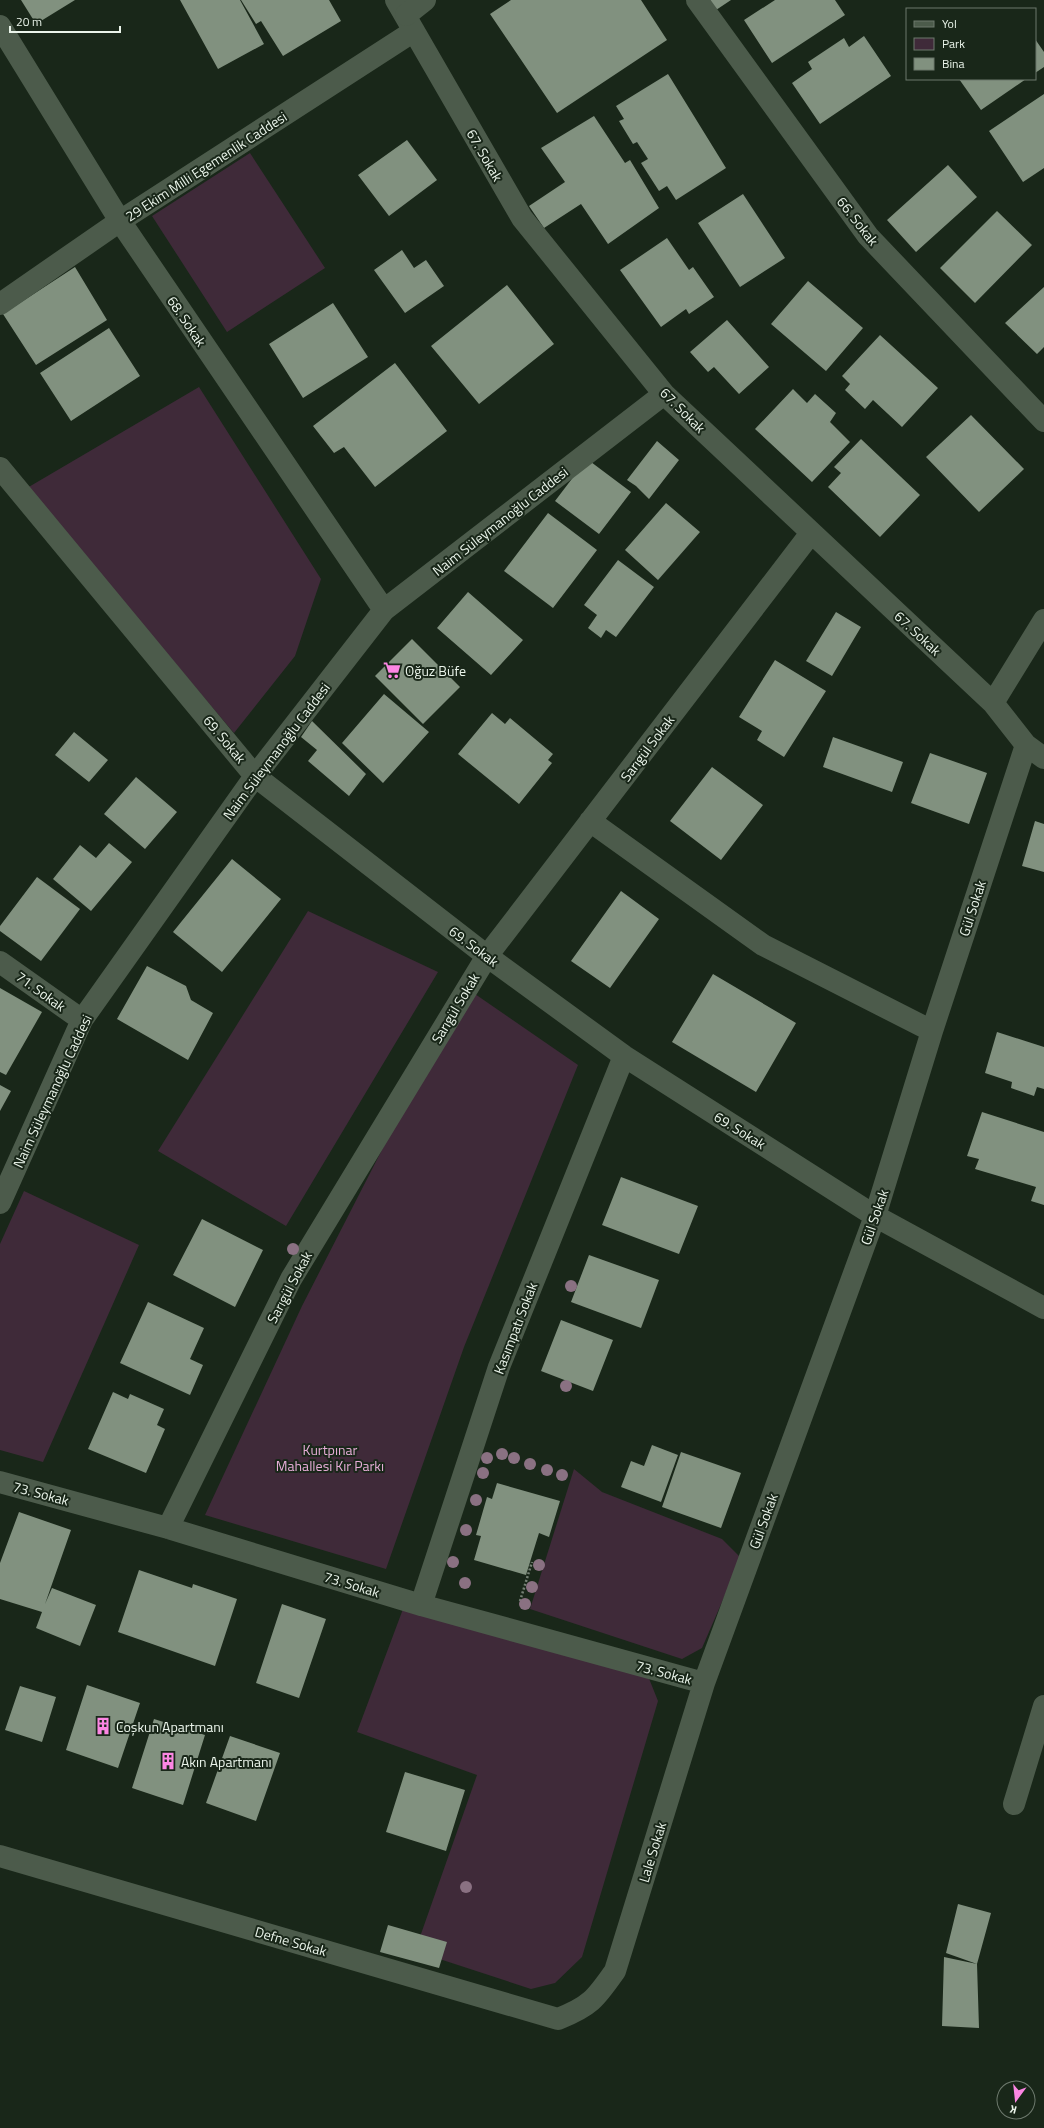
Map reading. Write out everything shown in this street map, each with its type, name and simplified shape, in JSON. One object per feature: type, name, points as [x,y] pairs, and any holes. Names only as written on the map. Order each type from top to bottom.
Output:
[{"type":"street","name":"29 Ekim Milli Egemenlik Caddesi","points":[[0,304],[120,221],[425,0]]},
{"type":"street","name":"66. Sokak","points":[[698,0],[868,236],[1044,420]]},
{"type":"street","name":"67. Sokak","points":[[405,15],[522,218],[664,394],[993,703],[1026,745],[1044,758]]},
{"type":"street","name":"68. Sokak","points":[[0,26],[120,221],[384,610]]},
{"type":"street","name":"Naim Süleymanoğlu Caddesi","points":[[0,1203],[82,1020],[255,776],[384,610],[664,394]]},
{"type":"street","name":"69. Sokak","points":[[0,468],[255,776],[487,956],[624,1056],[875,1216],[1044,1308]]},
{"type":"street","name":"Sarıgül Sokak","points":[[168,1528],[291,1279],[487,956],[811,533]]},
{"type":"street","points":[[993,703],[1044,620]]},
{"type":"street","name":"Gül Sokak","points":[[704,1683],[875,1216],[932,1030],[1026,745]]},
{"type":"street","points":[[590,821],[763,945],[932,1030]]},
{"type":"street","name":"71. Sokak","points":[[0,962],[82,1020]]},
{"type":"street","name":"Kasımpatı Sokak","points":[[421,1606],[499,1367],[624,1056]]},
{"type":"street","name":"73. Sokak","points":[[0,1482],[168,1528],[421,1606],[704,1683]]},
{"type":"street","name":"Lale Sokak","points":[[581,2010],[596,1998],[615,1970],[704,1683]]},
{"type":"street","points":[[1014,1804],[1044,1706]]},
{"type":"street","name":"Defne Sokak","points":[[0,1856],[558,2019],[581,2010]]},
{"type":"path","points":[[511,1630],[532,1562]]},
{"type":"green space","points":[[250,153],[325,268],[227,332],[152,216]]},
{"type":"green space","points":[[199,387],[321,579],[295,656],[234,733],[27,488]]},
{"type":"green space","points":[[308,911],[438,972],[286,1226],[158,1151]]},
{"type":"green space","name":"Kurtpınar Mahallesi Kır Parkı","points":[[475,994],[578,1065],[464,1347],[386,1569],[205,1515],[302,1306],[386,1142]]},
{"type":"green space","points":[[24,1191],[139,1245],[43,1462],[0,1450],[0,1244]]},
{"type":"green space","points":[[574,1469],[602,1492],[722,1539],[741,1558],[702,1648],[682,1659],[530,1609]]},
{"type":"green space","points":[[403,1609],[648,1676],[658,1701],[582,1957],[555,1983],[531,1989],[415,1951],[477,1775],[357,1732]]},
{"type":"building","points":[[21,0],[75,0],[36,24]]},
{"type":"building","points":[[180,0],[240,0],[264,44],[218,69]]},
{"type":"building","points":[[241,0],[329,0],[341,21],[283,56],[261,21],[256,24]]},
{"type":"building","points":[[511,0],[641,0],[667,40],[557,113],[490,14]]},
{"type":"building","points":[[710,0],[731,0],[716,10]]},
{"type":"building","points":[[775,0],[835,0],[845,15],[772,63],[744,20]]},
{"type":"building","points":[[864,36],[891,76],[820,124],[792,83],[812,69],[808,62],[844,38],[849,47]]},
{"type":"building","points":[[1036,40],[1044,52],[1044,67],[1036,72]]},
{"type":"building","points":[[668,74],[726,168],[676,200],[667,186],[659,191],[641,163],[648,159],[637,142],[633,144],[619,121],[624,119],[616,106]]},
{"type":"building","points":[[960,80],[1025,80],[981,110]]},
{"type":"building","points":[[1044,94],[1044,168],[1023,182],[989,131]]},
{"type":"building","points":[[594,116],[625,163],[630,160],[659,208],[608,244],[581,204],[544,228],[529,206],[565,182],[541,148]]},
{"type":"building","points":[[407,140],[437,180],[389,216],[358,175]]},
{"type":"building","points":[[948,165],[977,197],[916,252],[887,220]]},
{"type":"building","points":[[743,194],[785,258],[740,287],[698,223]]},
{"type":"building","points":[[997,211],[1032,245],[975,303],[940,268]]},
{"type":"building","points":[[667,238],[689,270],[693,267],[714,297],[689,314],[686,309],[661,327],[620,270]]},
{"type":"building","points":[[402,250],[414,268],[426,260],[444,286],[405,313],[374,270]]},
{"type":"building","points":[[75,267],[107,320],[36,365],[3,314]]},
{"type":"building","points":[[808,281],[863,328],[826,371],[771,324]]},
{"type":"building","points":[[507,285],[554,344],[479,404],[431,346]]},
{"type":"building","points":[[1044,287],[1044,347],[1037,354],[1005,323]]},
{"type":"building","points":[[333,303],[368,357],[303,398],[269,344]]},
{"type":"building","points":[[727,320],[769,367],[739,394],[714,367],[708,372],[690,352]]},
{"type":"building","points":[[109,328],[140,376],[71,421],[40,373]]},
{"type":"building","points":[[880,335],[938,388],[902,427],[873,400],[865,409],[845,390],[850,384],[842,376]]},
{"type":"building","points":[[395,363],[447,431],[375,487],[344,447],[334,453],[313,426]]},
{"type":"building","points":[[793,389],[807,403],[815,394],[836,413],[830,422],[850,442],[812,482],[755,429]]},
{"type":"building","points":[[971,415],[1024,469],[979,512],[926,457]]},
{"type":"building","points":[[861,439],[920,495],[880,537],[828,487],[841,473],[834,467]]},
{"type":"building","points":[[657,441],[679,460],[649,499],[636,486],[627,480]]},
{"type":"building","points":[[587,459],[631,492],[599,534],[555,501]]},
{"type":"building","points":[[666,503],[700,532],[658,580],[625,550]]},
{"type":"building","points":[[548,513],[597,550],[553,608],[504,571]]},
{"type":"building","points":[[618,560],[654,587],[616,637],[606,630],[601,638],[588,628],[597,615],[584,605]]},
{"type":"building","points":[[468,592],[523,640],[491,675],[437,628]]},
{"type":"building","points":[[836,612],[861,627],[832,676],[806,661]]},
{"type":"building","points":[[412,639],[460,687],[423,724],[375,676]]},
{"type":"building","points":[[775,660],[826,691],[784,757],[757,740],[762,731],[739,717]]},
{"type":"building","points":[[384,694],[429,732],[383,783],[342,743]]},
{"type":"building","points":[[492,713],[505,724],[510,718],[553,754],[548,760],[552,763],[519,804],[458,754]]},
{"type":"building","points":[[312,721],[366,774],[349,796],[308,761],[317,750],[301,737]]},
{"type":"building","points":[[74,732],[108,760],[89,782],[55,755]]},
{"type":"building","points":[[833,737],[903,762],[892,792],[823,767]]},
{"type":"building","points":[[930,753],[987,773],[969,824],[911,803]]},
{"type":"building","points":[[712,767],[763,805],[721,860],[670,821]]},
{"type":"building","points":[[136,777],[177,812],[145,849],[104,814]]},
{"type":"building","points":[[1035,821],[1044,824],[1044,872],[1022,866]]},
{"type":"building","points":[[109,843],[132,862],[91,911],[53,879],[80,845],[96,858]]},
{"type":"building","points":[[232,859],[281,899],[222,972],[173,932]]},
{"type":"building","points":[[37,877],[80,909],[41,961],[0,931],[0,926]]},
{"type":"building","points":[[621,891],[659,919],[610,988],[571,961]]},
{"type":"building","points":[[147,966],[186,986],[191,1000],[213,1013],[188,1060],[117,1019]]},
{"type":"building","points":[[713,974],[796,1023],[756,1092],[672,1042]]},
{"type":"building","points":[[0,988],[42,1012],[6,1075],[0,1072]]},
{"type":"building","points":[[997,1032],[1044,1047],[1044,1089],[1037,1087],[1034,1096],[1011,1088],[1012,1082],[985,1073]]},
{"type":"building","points":[[0,1085],[11,1091],[0,1111]]},
{"type":"building","points":[[982,1112],[1044,1132],[1044,1205],[1031,1201],[1036,1187],[975,1169],[979,1159],[967,1156]]},
{"type":"building","points":[[621,1177],[698,1206],[679,1254],[602,1225]]},
{"type":"building","points":[[202,1219],[263,1250],[235,1307],[173,1275]]},
{"type":"building","points":[[589,1255],[659,1280],[641,1328],[571,1302]]},
{"type":"building","points":[[148,1302],[204,1328],[190,1359],[203,1365],[190,1395],[120,1363]]},
{"type":"building","points":[[561,1320],[613,1340],[593,1391],[541,1371]]},
{"type":"building","points":[[113,1392],[128,1399],[130,1394],[164,1409],[157,1425],[165,1429],[146,1473],[88,1449]]},
{"type":"building","points":[[652,1445],[678,1455],[661,1502],[621,1487],[631,1461],[644,1466]]},
{"type":"building","points":[[681,1452],[741,1473],[721,1528],[662,1507]]},
{"type":"building","points":[[497,1483],[560,1501],[549,1537],[539,1533],[526,1575],[474,1560],[481,1536],[476,1535],[487,1497],[492,1499]]},
{"type":"building","points":[[19,1512],[71,1530],[45,1604],[52,1588],[96,1605],[80,1646],[36,1628],[42,1612],[0,1599],[0,1563]]},
{"type":"building","points":[[139,1570],[192,1588],[193,1584],[237,1599],[215,1666],[118,1632]]},
{"type":"building","points":[[282,1604],[326,1619],[299,1698],[256,1683]]},
{"type":"building","name":"Coşkun Apartmanı","points":[[87,1685],[140,1703],[118,1768],[66,1750]]},
{"type":"building","points":[[20,1686],[56,1697],[42,1742],[5,1730]]},
{"type":"building","name":"Akın Apartmanı","points":[[154,1719],[205,1735],[183,1805],[132,1788]]},
{"type":"building","points":[[230,1736],[280,1753],[256,1821],[206,1803]]},
{"type":"building","points":[[405,1772],[465,1790],[446,1851],[386,1832]]},
{"type":"building","points":[[958,1904],[991,1913],[977,1964],[946,1953]]},
{"type":"building","points":[[388,1925],[447,1942],[439,1968],[380,1952]]},
{"type":"building","points":[[944,1957],[977,1964],[979,2028],[942,2026]]},
{"type":"place","name":"Oğuz Büfe","points":[[392,670]]},
{"type":"place","name":"Coşkun Apartmanı","points":[[103,1726]]},
{"type":"place","name":"Akın Apartmanı","points":[[168,1761]]}]
